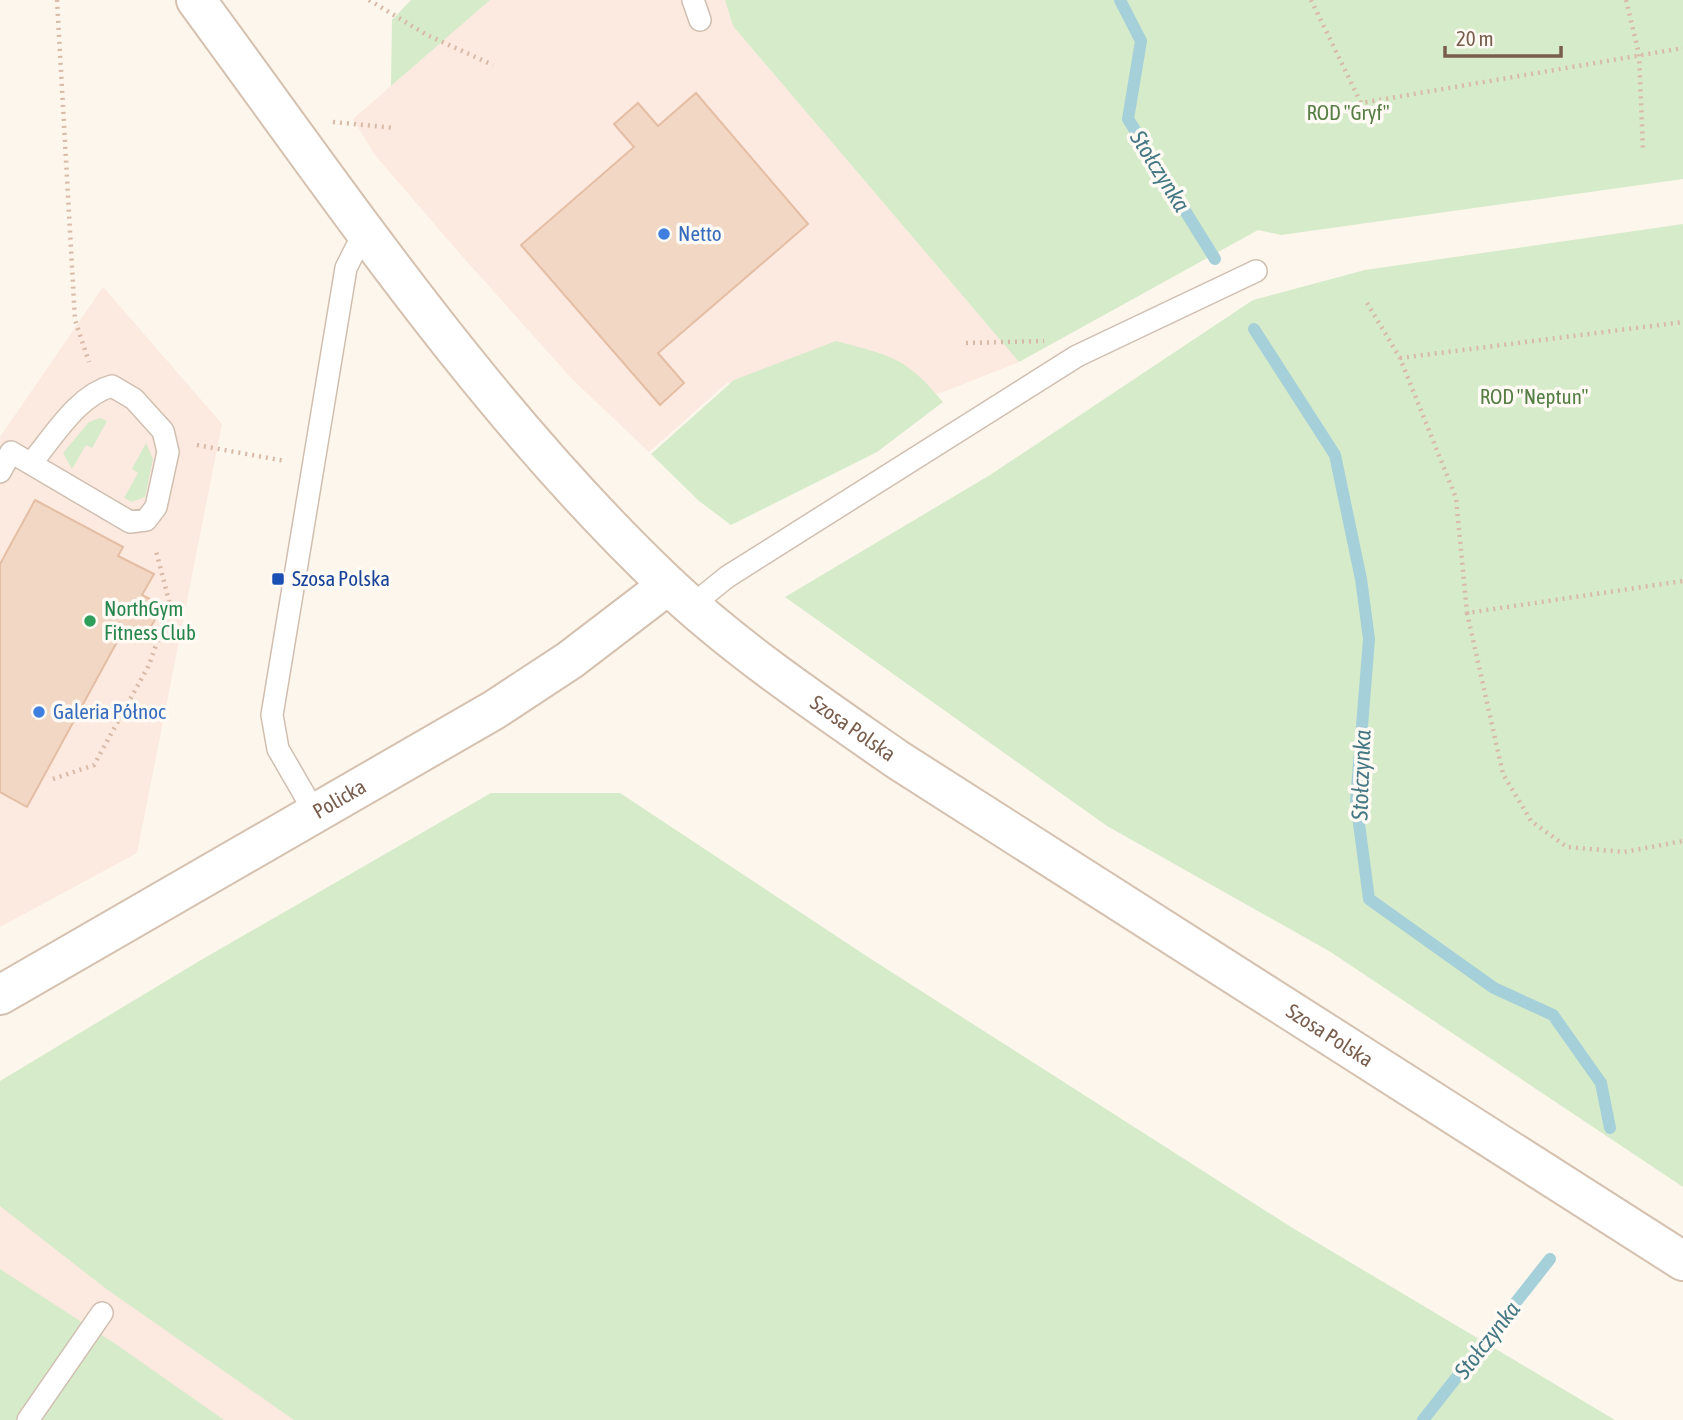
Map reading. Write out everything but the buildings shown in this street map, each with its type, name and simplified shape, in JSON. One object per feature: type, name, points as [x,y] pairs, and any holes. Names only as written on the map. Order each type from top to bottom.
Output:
[{"type":"street","name":"Szosa Polska","points":[[196,0],[370,237],[512,419],[598,516],[680,595],[819,705],[939,787],[1683,1261]]},
{"type":"street","name":"Policka","points":[[0,995],[545,678],[680,595]]},
{"type":"lane","points":[[315,813],[278,749],[272,715],[346,268],[356,248],[370,237]]},
{"type":"lane","points":[[680,595],[726,577],[1077,356],[1256,271]]},
{"type":"lane","points":[[0,472],[11,452],[130,522],[146,520],[156,507],[168,452],[163,431],[134,399],[112,386],[98,390],[32,462]]},
{"type":"lane","points":[[28,1420],[102,1312]]},
{"type":"path","points":[[57,0],[75,320],[98,390]]},
{"type":"path","points":[[369,0],[426,35],[493,65]]},
{"type":"path","points":[[1311,0],[1361,103],[1683,48]]},
{"type":"path","points":[[1626,0],[1639,54],[1643,149]]},
{"type":"path","points":[[330,122],[395,128]]},
{"type":"path","points":[[1367,303],[1400,358],[1456,498],[1468,613],[1503,774],[1531,821],[1567,847],[1624,852],[1683,841]]},
{"type":"path","points":[[1400,358],[1683,322]]},
{"type":"path","points":[[966,343],[1043,340],[1077,356]]},
{"type":"path","points":[[165,439],[288,462]]},
{"type":"path","points":[[53,779],[94,765],[149,665],[170,605],[156,551]]},
{"type":"path","points":[[1468,613],[1683,581]]},
{"type":"shaded area","points":[[490,0],[725,0],[733,26],[1019,362],[796,450],[728,382],[649,452],[573,380],[462,256],[375,155],[353,119]]},
{"type":"shaded area","points":[[103,287],[222,424],[137,853],[0,927],[0,437]]},
{"type":"shaded area","points":[[0,1160],[368,1420],[0,1420]]},
{"type":"green space","points":[[411,0],[490,0],[391,86],[392,20]]},
{"type":"green space","name":"ROD \"Gryf\"","points":[[725,0],[1683,0],[1683,179],[1281,235],[1258,230],[1019,362],[733,26]]},
{"type":"green space","name":"ROD \"Neptun\"","points":[[1683,224],[1683,1187],[1329,951],[1107,826],[785,597],[990,475],[1253,300],[1365,270]]},
{"type":"green space","points":[[836,341],[871,350],[907,366],[943,402],[877,452],[731,525],[699,501],[651,454],[734,380]]},
{"type":"green space","points":[[100,418],[107,421],[92,448],[86,445],[72,469],[63,453],[89,422]]},
{"type":"green space","points":[[146,443],[153,459],[145,497],[132,502],[124,498],[138,473],[132,469]]},
{"type":"green space","points":[[491,793],[620,793],[871,959],[1291,1227],[1615,1420],[294,1420],[105,1288],[0,1206],[0,1081],[201,960]]},
{"type":"green space","points":[[0,1269],[117,1345],[224,1420],[0,1420]]},
{"type":"waterway","name":"Stołczynka","points":[[1120,0],[1141,41],[1128,119],[1215,259]]},
{"type":"waterway","name":"Stołczynka","points":[[1254,329],[1335,455],[1361,579],[1369,639],[1356,801],[1369,899],[1494,988],[1553,1015],[1601,1083],[1610,1128]]},
{"type":"waterway","name":"Stołczynka","points":[[1423,1420],[1550,1259]]},
{"type":"place","name":"Netto","points":[[664,234]]},
{"type":"place","name":"Szosa Polska","points":[[278,579]]},
{"type":"place","name":"NorthGym Fitness Club","points":[[90,621]]},
{"type":"place","name":"Galeria Północ","points":[[39,712]]}]
